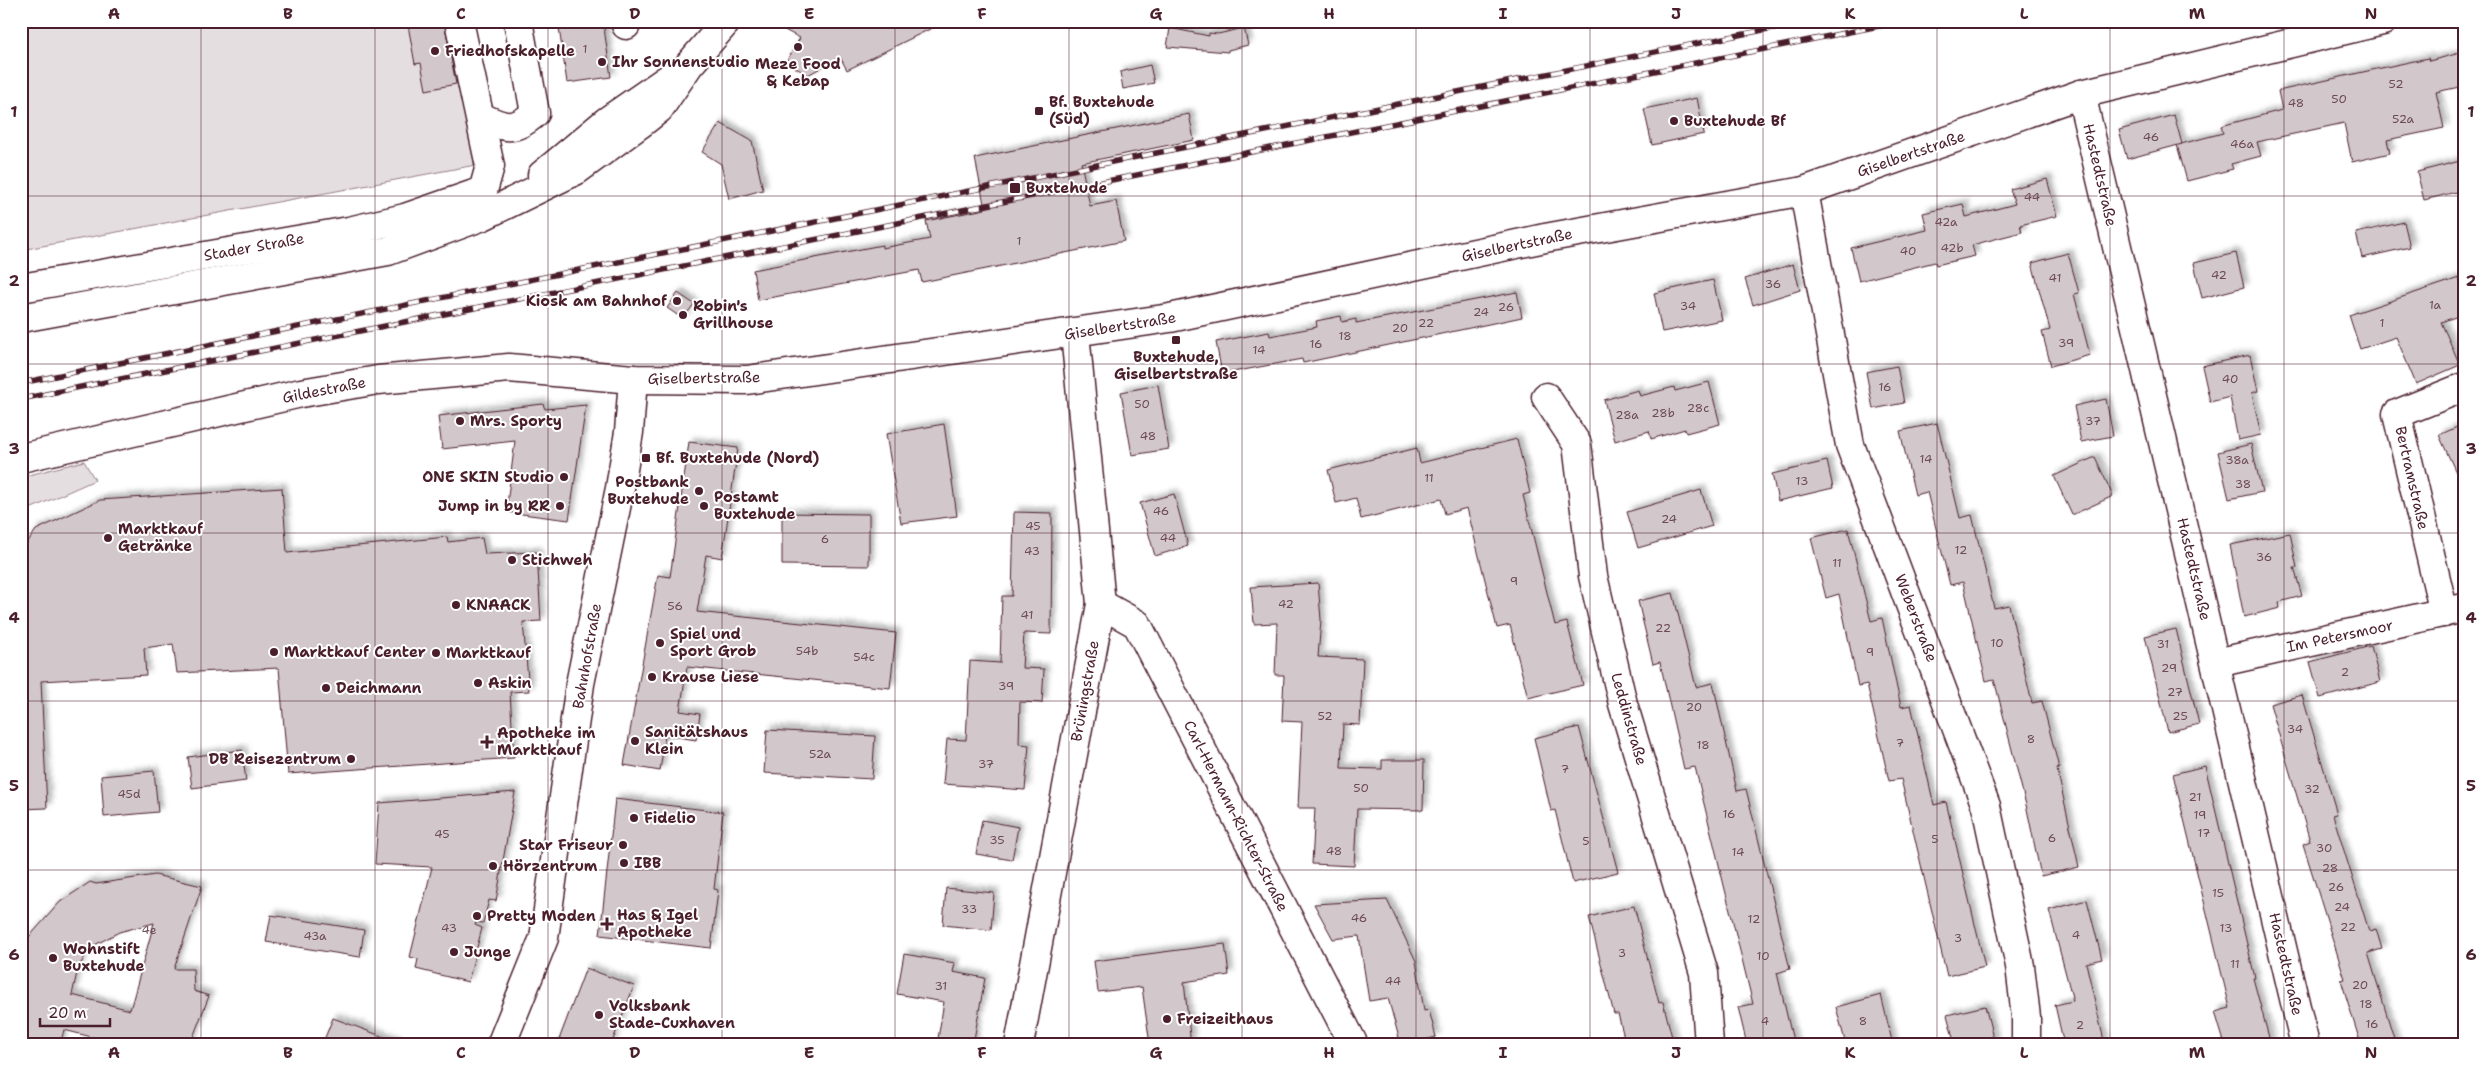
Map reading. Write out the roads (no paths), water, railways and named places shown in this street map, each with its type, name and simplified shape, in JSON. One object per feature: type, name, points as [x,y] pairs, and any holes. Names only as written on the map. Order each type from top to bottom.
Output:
[{"type":"street","points":[[459,21],[481,117],[494,197]]},
{"type":"street","points":[[481,117],[503,127],[522,124],[535,113],[518,21]]},
{"type":"street","points":[[21,318],[388,250],[441,233],[689,65],[727,21]]},
{"type":"street","name":"Giselbertstraße","points":[[632,379],[747,380],[1170,318],[1545,238],[1804,192],[2081,94],[2383,21]]},
{"type":"street","name":"Hastedtstraße","points":[[2081,94],[2305,1045]]},
{"type":"street","name":"Weberstraße","points":[[1804,192],[1850,446],[1986,806],[2020,966],[2026,1017],[2026,1045]]},
{"type":"street","name":"Stader Straße","points":[[21,288],[349,231],[494,197]]},
{"type":"street","name":"Brüningstraße","points":[[1019,1045],[1101,604],[1075,333]]},
{"type":"street","name":"Gildestraße","points":[[21,458],[291,395],[378,380],[508,368],[632,379]]},
{"type":"street","name":"Bahnhofstraße","points":[[501,1045],[544,938],[580,684],[620,488],[629,432],[632,379]]},
{"type":"street","name":"Bertramstraße","points":[[2454,610],[2397,414],[2464,387]]},
{"type":"street","name":"Leddinstraße","points":[[1546,397],[1577,444],[1593,576],[1623,704],[1704,973],[1709,1045]]},
{"type":"street","name":"Carl-Hermann-Richter-Straße","points":[[1101,604],[1137,624],[1354,1045]]},
{"type":"street","name":"Im Petersmoor","points":[[2216,662],[2454,610]]},
{"type":"railway","points":[[21,383],[1808,21]]},
{"type":"railway","points":[[21,399],[1904,21]]},
{"type":"place","name":"Meze Food & Kebap","points":[[798,47]]},
{"type":"place","name":"Friedhofskapelle","points":[[435,51]]},
{"type":"place","name":"Ihr Sonnenstudio","points":[[602,62]]},
{"type":"place","name":"Bf. Buxtehude (Süd)","points":[[1039,111]]},
{"type":"place","name":"Buxtehude Bf","points":[[1674,121]]},
{"type":"place","name":"Buxtehude","points":[[1015,188]]},
{"type":"place","name":"Kiosk am Bahnhof","points":[[677,301]]},
{"type":"place","name":"Robin's Grillhouse","points":[[683,315]]},
{"type":"place","name":"Buxtehude, Giselbertstraße","points":[[1176,340]]},
{"type":"place","name":"Mrs. Sporty","points":[[460,421]]},
{"type":"place","name":"Bf. Buxtehude (Nord)","points":[[646,458]]},
{"type":"place","name":"ONE SKIN Studio","points":[[564,477]]},
{"type":"place","name":"Postbank Buxtehude","points":[[699,491]]},
{"type":"place","name":"Jump in by RR","points":[[560,506]]},
{"type":"place","name":"Postamt Buxtehude","points":[[704,506]]},
{"type":"place","name":"Marktkauf Getränke","points":[[108,538]]},
{"type":"place","name":"Stichweh","points":[[512,560]]},
{"type":"place","name":"KNAACK","points":[[456,605]]},
{"type":"place","name":"Spiel und Sport Grob","points":[[660,643]]},
{"type":"place","name":"Marktkauf Center","points":[[274,652]]},
{"type":"place","name":"Marktkauf","points":[[436,653]]},
{"type":"place","name":"Krause Liese","points":[[652,677]]},
{"type":"place","name":"Askin","points":[[478,683]]},
{"type":"place","name":"Deichmann","points":[[326,688]]},
{"type":"place","name":"Sanitätshaus Klein","points":[[635,741]]},
{"type":"place","name":"Apotheke im Marktkauf","points":[[487,742]]},
{"type":"place","name":"DB Reisezentrum","points":[[351,759]]},
{"type":"place","name":"Fidelio","points":[[634,818]]},
{"type":"place","name":"Star Friseur","points":[[623,845]]},
{"type":"place","name":"IBB","points":[[624,863]]},
{"type":"place","name":"Hörzentrum","points":[[493,866]]},
{"type":"place","name":"Pretty Moden","points":[[477,916]]},
{"type":"place","name":"Has & Igel Apotheke","points":[[607,924]]},
{"type":"place","name":"Junge","points":[[454,952]]},
{"type":"place","name":"Wohnstift Buxtehude","points":[[53,958]]},
{"type":"place","name":"Volksbank Stade-Cuxhaven","points":[[599,1015]]},
{"type":"place","name":"Freizeithaus","points":[[1167,1019]]}]
